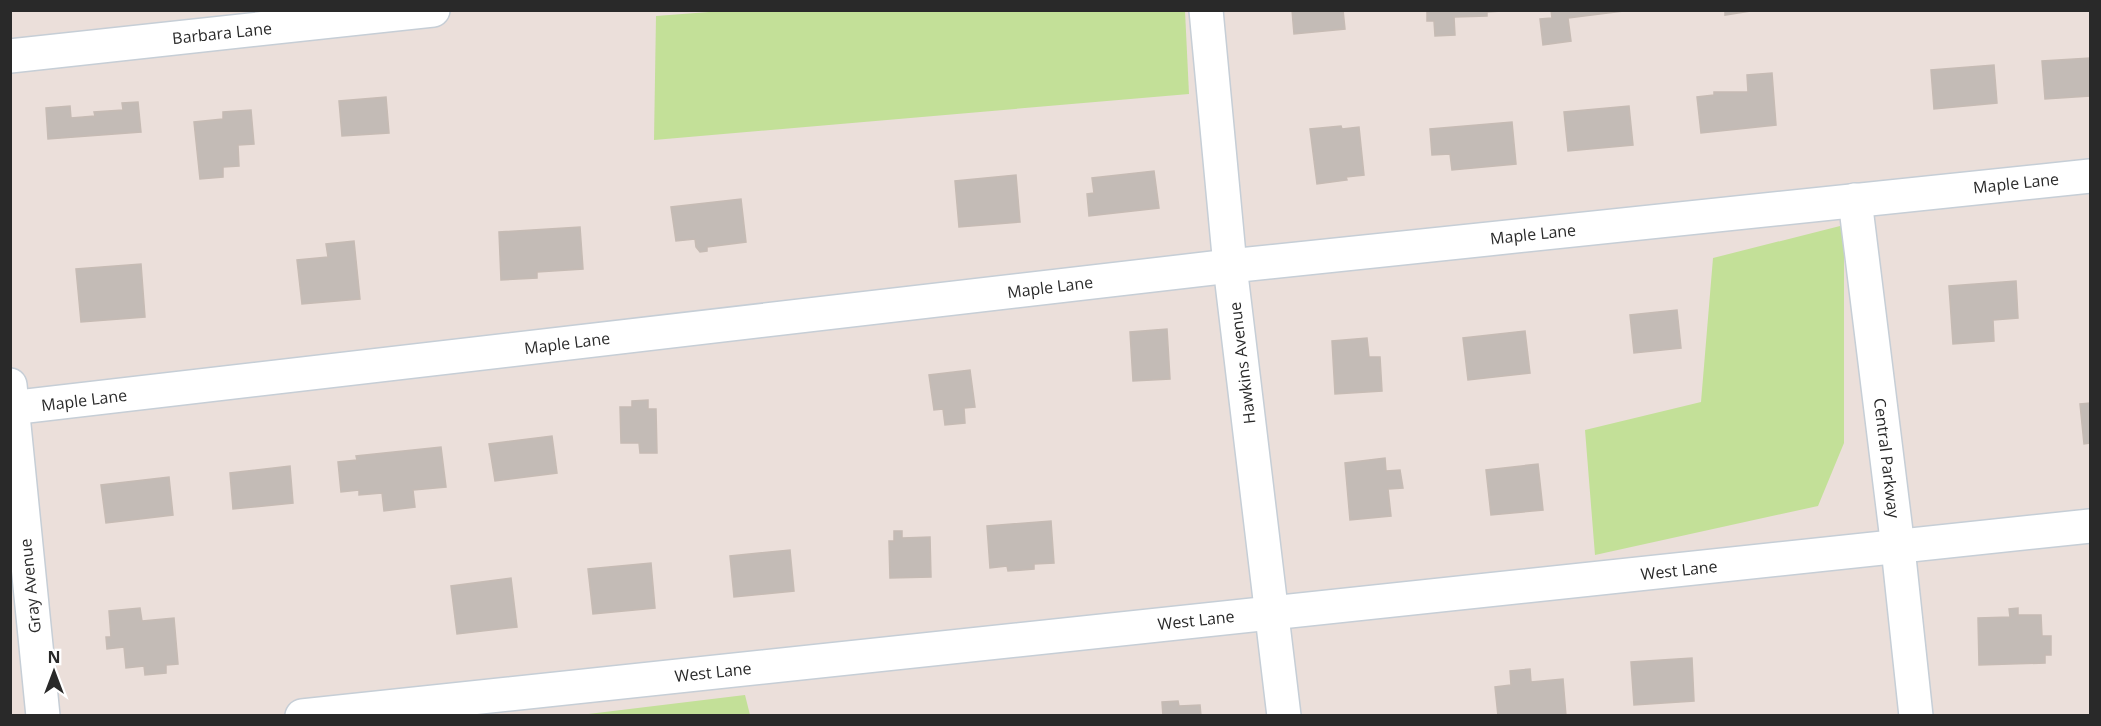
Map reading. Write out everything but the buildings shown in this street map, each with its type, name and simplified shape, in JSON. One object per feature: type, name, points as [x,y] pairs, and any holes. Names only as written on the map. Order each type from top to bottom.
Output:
[{"type":"street","name":"Barbara Lane","points":[[10,56],[433,10]]},
{"type":"street","name":"Hawkins Avenue","points":[[1206,10],[1230,266],[1284,716]]},
{"type":"street","name":"Maple Lane","points":[[11,400],[1230,266],[2091,176]]},
{"type":"street","name":"Central Parkway","points":[[1855,200],[1898,548],[1916,716]]},
{"type":"street","name":"Gray Avenue","points":[[11,400],[43,716]]},
{"type":"street","name":"West Lane","points":[[302,716],[2091,526]]},
{"type":"green space","points":[[722,11],[1185,11],[1189,94],[654,140],[656,16]]},
{"type":"green space","points":[[1844,225],[1844,443],[1818,506],[1595,555],[1585,430],[1701,402],[1713,258]]},
{"type":"green space","points":[[745,695],[750,715],[580,715]]}]
